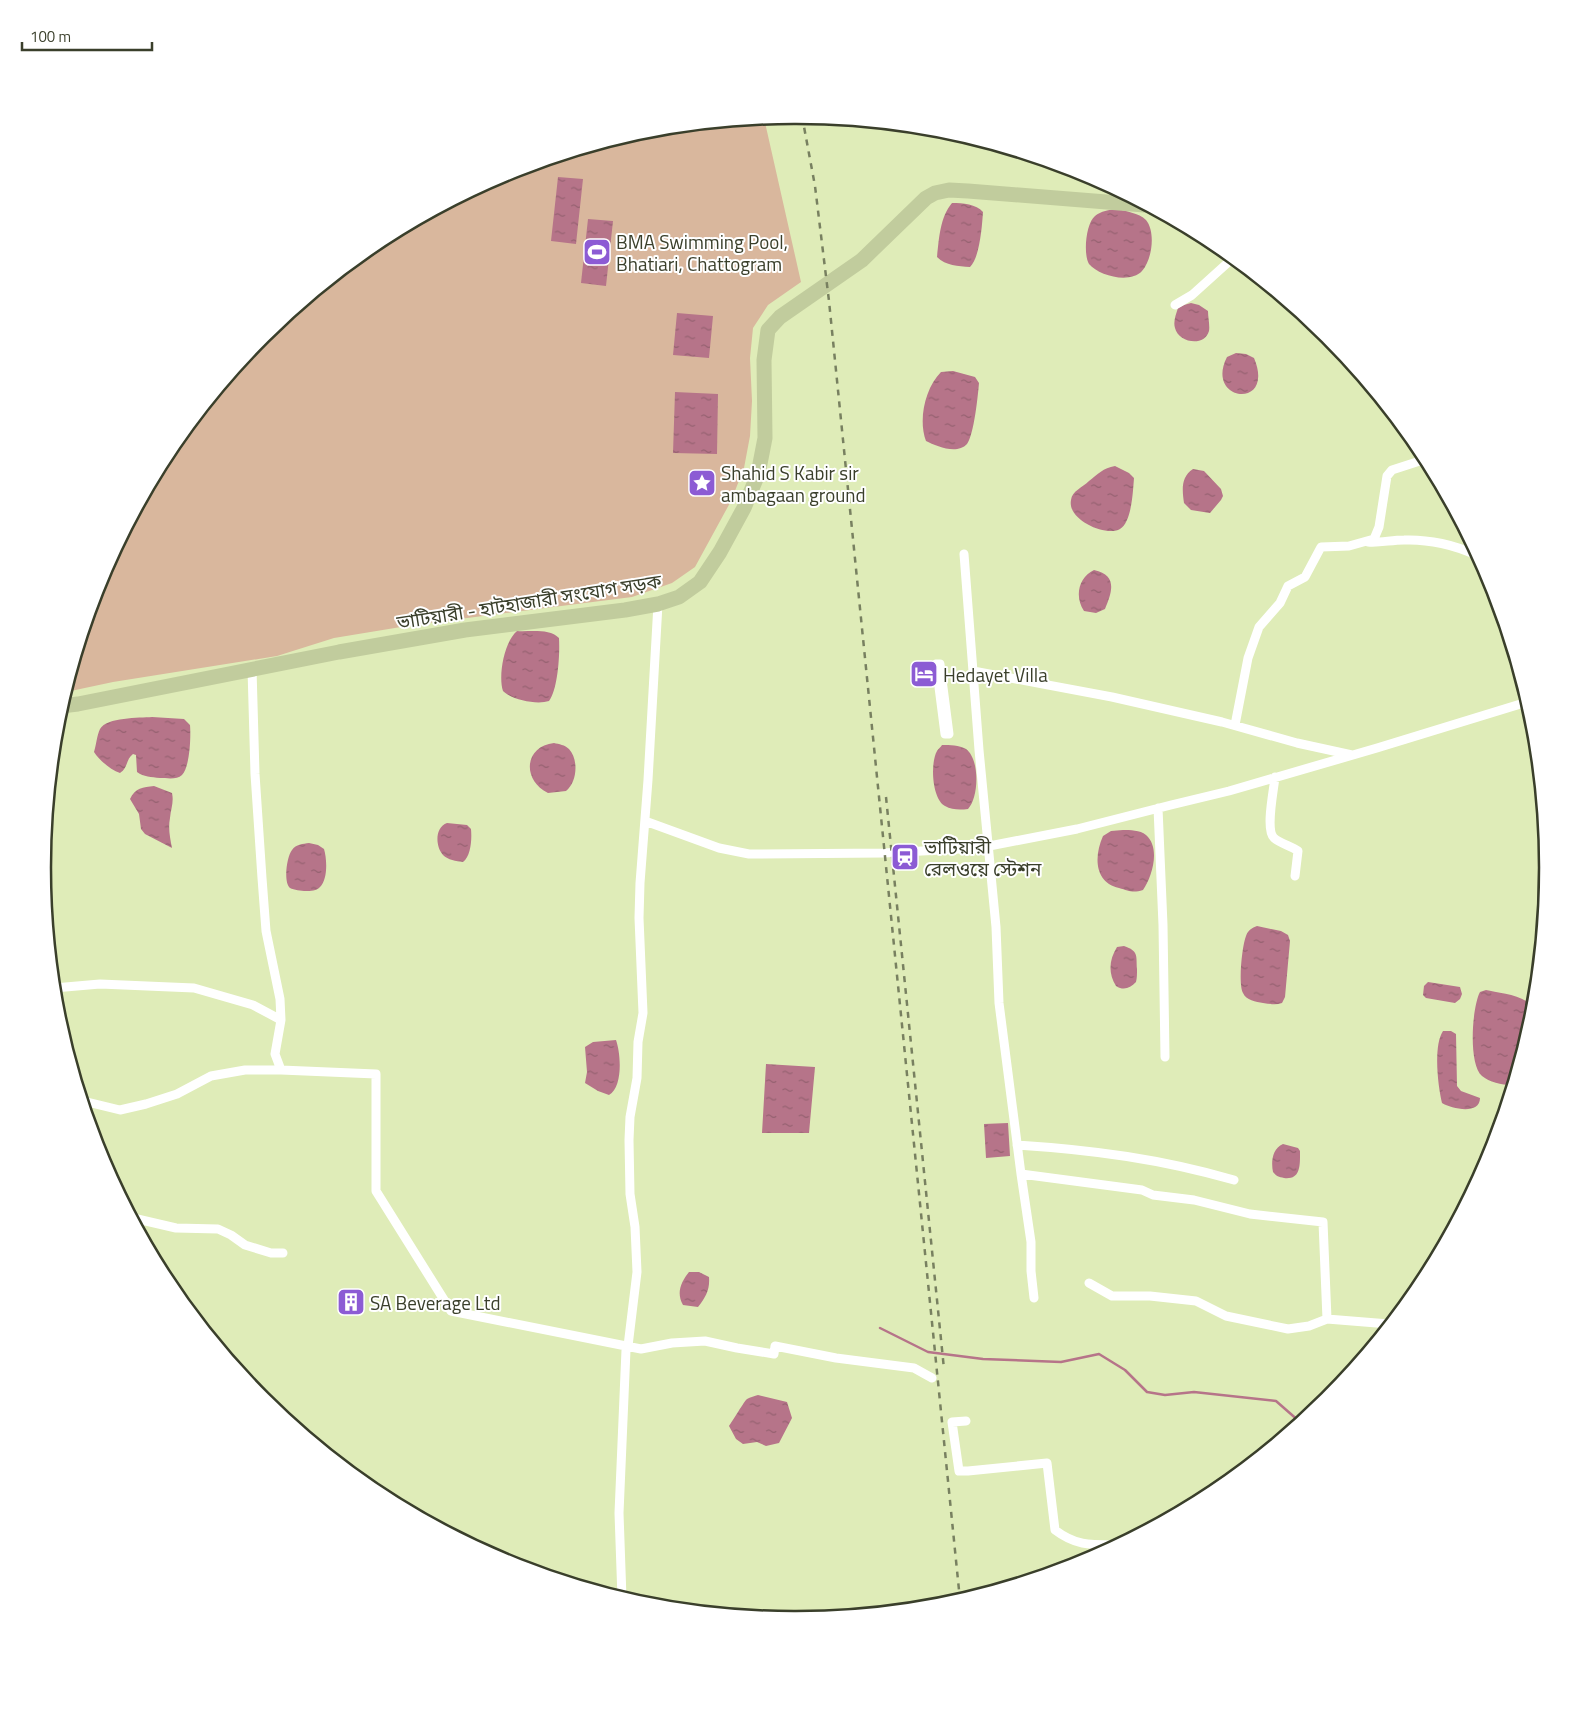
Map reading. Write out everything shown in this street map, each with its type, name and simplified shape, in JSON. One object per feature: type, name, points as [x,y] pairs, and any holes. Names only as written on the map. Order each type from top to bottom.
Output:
[{"type":"main road","name":"ভাটিয়ারী - হাটহাজারী সংযোগ সড়ক","points":[[70,705],[465,630],[658,604],[680,597],[700,582],[720,552],[744,508],[758,474],[766,438],[764,360],[768,330],[780,317],[862,260],[917,206],[935,193],[949,190],[968,191],[1131,204]]},
{"type":"street","points":[[1176,305],[1192,294],[1228,263]]},
{"type":"street","points":[[1235,725],[1248,658],[1259,627],[1280,603],[1288,586],[1305,577],[1321,547],[1349,546],[1374,539],[1377,534],[1388,476],[1392,470],[1418,462]]},
{"type":"street","points":[[1366,542],[1380,543],[1404,540],[1451,546],[1468,552]]},
{"type":"street","points":[[964,554],[968,624],[996,927],[999,1003],[1031,1242],[1031,1271],[1034,1298]]},
{"type":"street","points":[[622,1590],[619,1513],[626,1350],[637,1272],[635,1227],[630,1194],[629,1140],[630,1118],[637,1078],[638,1042],[644,1013],[639,918],[640,883],[658,604]]},
{"type":"street","points":[[936,664],[940,664],[949,734],[945,734],[940,699],[936,664]]},
{"type":"street","points":[[252,669],[256,774],[265,915],[280,999],[281,1020],[275,1054],[281,1070]]},
{"type":"street","points":[[973,671],[1004,675],[1112,697],[1235,725],[1297,743],[1355,755]]},
{"type":"street","points":[[645,821],[719,848],[749,854],[903,852],[988,847],[1077,829],[1222,793],[1355,755],[1520,704]]},
{"type":"street","points":[[1275,777],[1271,833],[1274,838],[1298,851],[1295,876]]},
{"type":"street","points":[[1158,808],[1163,925],[1165,1057]]},
{"type":"street","points":[[62,987],[100,984],[194,988],[253,1006],[281,1020]]},
{"type":"street","points":[[90,1103],[120,1110],[177,1094],[211,1076],[245,1070],[376,1074],[376,1191],[451,1311],[641,1349],[672,1343],[705,1341],[774,1354],[775,1346],[836,1358],[914,1368],[932,1378]]},
{"type":"street","points":[[1018,1145],[1124,1155],[1190,1168],[1234,1180]]},
{"type":"street","points":[[1021,1174],[1142,1190],[1153,1195],[1194,1200],[1250,1214],[1323,1222],[1326,1319]]},
{"type":"street","points":[[141,1220],[176,1228],[218,1230],[231,1235],[245,1245],[271,1253],[283,1253]]},
{"type":"street","points":[[1089,1283],[1112,1296],[1150,1296],[1196,1301],[1226,1316],[1288,1329],[1309,1326],[1326,1319],[1382,1323]]},
{"type":"street","points":[[966,1421],[952,1422],[959,1470],[968,1471],[1046,1463],[1055,1530],[1076,1542],[1087,1545],[1102,1545]]},
{"type":"shaded area","points":[[765,125],[801,282],[768,305],[753,328],[750,358],[752,401],[750,436],[744,468],[731,501],[695,567],[672,583],[632,597],[413,625],[334,638],[277,656],[113,682],[73,690],[91,628],[108,583],[128,539],[151,496],[177,454],[205,415],[236,377],[305,308],[342,277],[423,223],[466,200],[510,180],[556,163],[650,138],[698,130]]},
{"type":"water","points":[[558,177],[583,179],[576,244],[551,241]]},
{"type":"water","points":[[952,203],[973,206],[983,212],[978,249],[970,267],[948,264],[937,257],[943,221]]},
{"type":"water","points":[[1117,209],[1140,216],[1146,220],[1152,239],[1148,260],[1142,271],[1137,275],[1123,278],[1107,275],[1094,268],[1089,264],[1086,253],[1086,239],[1092,220],[1100,213]]},
{"type":"water","name":"BMA Swimming Pool, Bhatiari, Chattogram","points":[[588,219],[613,221],[606,286],[581,283]]},
{"type":"water","points":[[1191,303],[1199,305],[1208,311],[1209,331],[1202,340],[1186,340],[1177,333],[1174,326],[1178,308]]},
{"type":"water","points":[[677,313],[713,316],[709,358],[673,355]]},
{"type":"water","points":[[1236,353],[1246,354],[1254,358],[1258,375],[1256,386],[1249,392],[1240,394],[1231,391],[1225,383],[1222,372],[1227,357]]},
{"type":"water","points":[[953,371],[975,377],[979,383],[972,432],[967,444],[958,449],[941,447],[926,441],[923,424],[924,405],[935,379],[941,372]]},
{"type":"water","points":[[675,392],[718,394],[717,454],[673,453]]},
{"type":"water","points":[[1115,466],[1129,473],[1134,478],[1132,498],[1124,525],[1114,531],[1106,531],[1097,529],[1081,520],[1071,507],[1071,500],[1076,492],[1098,474],[1107,468]]},
{"type":"water","points":[[1193,469],[1204,471],[1221,489],[1223,496],[1210,513],[1191,510],[1184,503],[1184,480]]},
{"type":"water","points":[[1094,570],[1102,572],[1107,576],[1111,585],[1110,596],[1105,609],[1096,613],[1084,611],[1079,599],[1082,582]]},
{"type":"water","points":[[517,631],[545,632],[559,638],[559,662],[552,696],[549,701],[525,701],[512,697],[503,691],[501,677],[503,660],[512,636]]},
{"type":"water","points":[[152,717],[184,719],[190,725],[187,765],[180,777],[160,778],[140,774],[137,772],[136,755],[133,754],[120,773],[106,765],[94,752],[99,731],[104,725],[116,720]]},
{"type":"water","points":[[554,743],[569,749],[574,759],[575,771],[573,782],[566,791],[548,793],[533,780],[530,764],[532,756],[537,750],[544,745]]},
{"type":"water","points":[[942,745],[966,749],[974,761],[976,788],[972,804],[968,809],[956,809],[945,806],[937,796],[933,764],[937,751]]},
{"type":"water","points":[[154,786],[172,793],[173,802],[169,826],[172,848],[145,834],[141,829],[139,814],[130,799],[134,792]]},
{"type":"water","points":[[447,823],[467,825],[471,829],[469,852],[463,862],[447,858],[440,851],[438,833],[440,828]]},
{"type":"water","points":[[1123,830],[1144,833],[1151,841],[1153,847],[1154,862],[1143,890],[1131,891],[1111,885],[1105,880],[1098,867],[1098,852],[1103,836],[1111,831]]},
{"type":"water","points":[[309,843],[324,849],[326,874],[323,883],[319,888],[311,891],[292,889],[288,885],[286,875],[290,853],[296,847]]},
{"type":"water","points":[[1257,926],[1281,931],[1288,935],[1290,941],[1285,997],[1282,1003],[1273,1004],[1254,1001],[1243,993],[1241,974],[1245,941],[1249,931]]},
{"type":"water","points":[[1124,946],[1134,952],[1137,977],[1136,982],[1124,989],[1116,986],[1110,966],[1117,947]]},
{"type":"water","points":[[1428,982],[1460,987],[1462,994],[1460,999],[1455,1003],[1426,998],[1423,995],[1424,986]]},
{"type":"water","points":[[1486,990],[1526,1002],[1506,1084],[1496,1083],[1482,1076],[1475,1060],[1473,1022],[1480,992]]},
{"type":"water","points":[[1443,1031],[1451,1031],[1456,1034],[1457,1086],[1461,1091],[1480,1098],[1479,1103],[1471,1109],[1458,1109],[1442,1103],[1437,1056]]},
{"type":"water","points":[[616,1040],[620,1061],[619,1078],[614,1091],[609,1095],[585,1083],[587,1072],[585,1047],[593,1042]]},
{"type":"water","points":[[766,1064],[815,1067],[809,1133],[762,1133]]},
{"type":"water","points":[[1008,1123],[1010,1156],[986,1158],[984,1124]]},
{"type":"water","points":[[1283,1144],[1298,1148],[1300,1151],[1298,1170],[1294,1177],[1279,1177],[1273,1172],[1274,1152]]},
{"type":"water","points":[[689,1272],[699,1272],[709,1277],[707,1293],[698,1307],[683,1305],[681,1301],[680,1288]]},
{"type":"water","points":[[758,1395],[787,1402],[792,1418],[779,1443],[766,1446],[757,1442],[743,1444],[736,1439],[729,1426],[746,1400]]},
{"type":"waterway","points":[[880,1328],[928,1352],[983,1359],[1061,1362],[1099,1354],[1125,1370],[1147,1392],[1165,1395],[1194,1392],[1276,1401],[1295,1418]]},
{"type":"railway","points":[[804,124],[815,186],[829,301],[959,1592]]},
{"type":"railway","points":[[886,797],[944,1369]]},
{"type":"place","name":"BMA Swimming Pool, Bhatiari, Chattogram","points":[[597,252]]},
{"type":"place","name":"Shahid S Kabir sir ambagaan ground","points":[[702,483]]},
{"type":"place","name":"Hedayet Villa","points":[[924,674]]},
{"type":"place","name":"ভাটিয়ারী রেলওয়ে স্টেশন","points":[[905,857]]},
{"type":"place","name":"SA Beverage Ltd","points":[[351,1302]]}]
